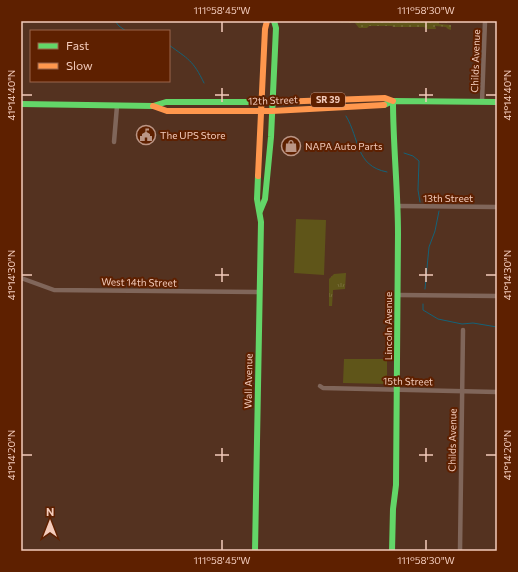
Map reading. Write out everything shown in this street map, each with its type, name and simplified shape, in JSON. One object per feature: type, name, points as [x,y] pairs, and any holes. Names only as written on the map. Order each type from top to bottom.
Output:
[{"type":"main road","name":"Wall Avenue","points":[[255,551],[260,211],[257,199],[265,29],[267,21]]},
{"type":"main road","name":"Wall Avenue","points":[[260,211],[265,200],[272,111],[276,28],[274,21]]},
{"type":"main road","name":"12th Street","points":[[21,104],[153,106],[166,102],[272,102],[385,98],[393,101],[497,102]]},
{"type":"main road","name":"12th Street","points":[[153,106],[166,111],[272,111],[384,105],[393,101]]},
{"type":"main road","name":"Lincoln Avenue","points":[[392,551],[393,509],[396,485],[398,295],[398,206],[393,135],[393,101]]},
{"type":"street","name":"Childs Avenue","points":[[482,102],[485,21]]},
{"type":"street","points":[[114,142],[116,106]]},
{"type":"street","name":"13th Street","points":[[398,206],[497,207]]},
{"type":"street","name":"West 14th Street","points":[[21,278],[54,290],[259,292]]},
{"type":"street","points":[[398,295],[497,296]]},
{"type":"street","name":"Childs Avenue","points":[[460,551],[463,330]]},
{"type":"street","name":"15th Street","points":[[320,386],[323,388],[497,392]]},
{"type":"green space","points":[[333,21],[447,21],[447,23],[439,22],[439,24],[451,25],[451,30],[446,27],[435,26],[436,29],[392,26],[369,26],[367,28],[359,28],[355,23]]},
{"type":"green space","points":[[296,219],[326,220],[324,275],[294,273]]},
{"type":"green space","points":[[346,273],[345,289],[333,290],[332,306],[329,306],[329,279],[334,274]]},
{"type":"green space","points":[[344,359],[387,359],[387,384],[343,383]]},
{"type":"waterway","points":[[115,21],[125,30]]},
{"type":"waterway","points":[[170,46],[190,61],[197,69],[204,83]]},
{"type":"waterway","points":[[346,116],[364,158],[369,164],[377,169],[387,172]]},
{"type":"waterway","points":[[404,153],[413,156],[419,161],[418,190],[420,202]]},
{"type":"waterway","points":[[425,289],[429,247],[435,231],[439,211]]},
{"type":"waterway","points":[[423,304],[423,310],[438,319],[462,324],[473,323],[497,327]]},
{"type":"traffic: fast","points":[[260,211],[265,199],[271,137],[276,28],[274,21]]},
{"type":"traffic: fast","points":[[392,551],[393,509],[396,485],[398,234],[393,101]]},
{"type":"traffic: fast","points":[[384,105],[393,101],[497,102]]},
{"type":"traffic: fast","points":[[21,104],[153,106],[166,102],[277,102]]},
{"type":"traffic: fast","points":[[255,551],[261,222],[257,199],[258,176]]},
{"type":"traffic: slow","points":[[258,176],[265,29],[267,21]]},
{"type":"traffic: slow","points":[[277,102],[385,98],[393,101]]},
{"type":"traffic: slow","points":[[153,106],[167,111],[272,111],[384,105]]},
{"type":"place","name":"The UPS Store","points":[[146,135]]},
{"type":"place","name":"NAPA Auto Parts","points":[[291,146]]}]
